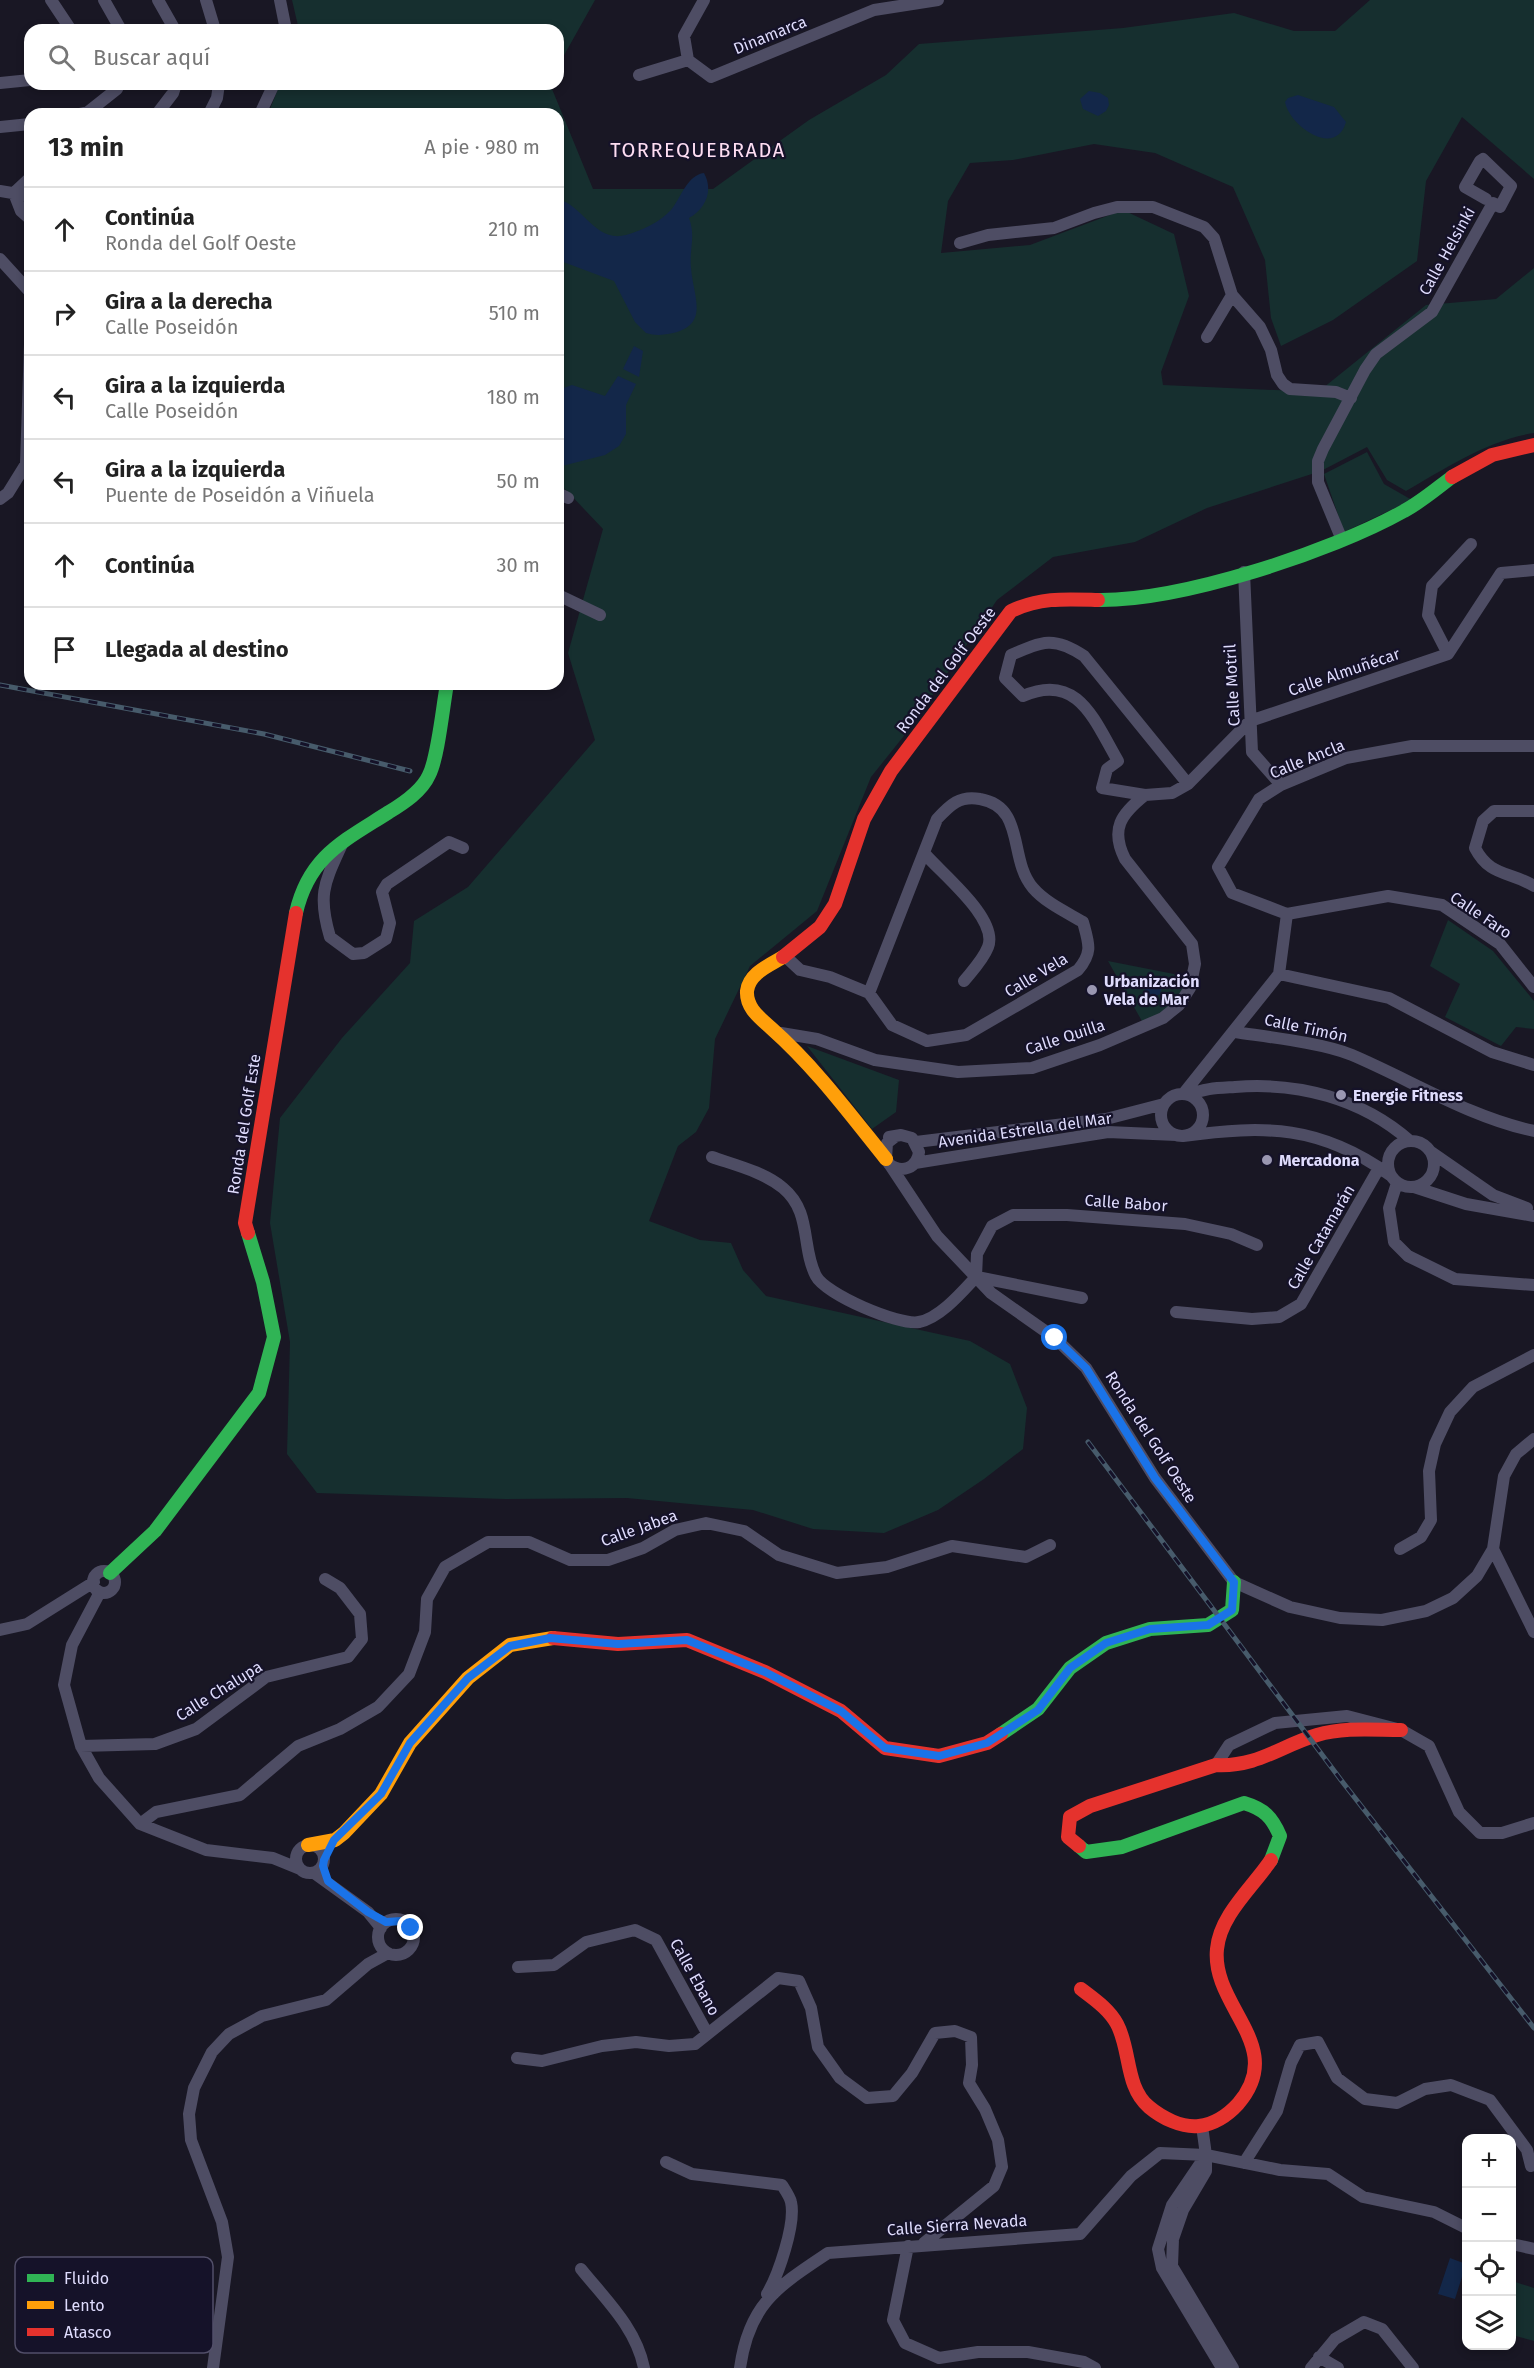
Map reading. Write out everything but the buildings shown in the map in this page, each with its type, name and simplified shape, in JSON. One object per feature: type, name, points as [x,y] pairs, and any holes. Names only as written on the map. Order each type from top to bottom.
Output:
[{"type":"street","points":[[51,0],[67,24]]},
{"type":"street","points":[[104,0],[118,24]]},
{"type":"street","points":[[158,0],[171,24]]},
{"type":"street","points":[[206,0],[213,24]]},
{"type":"street","points":[[280,0],[285,24]]},
{"type":"street","points":[[639,75],[688,60],[684,36],[704,0]]},
{"type":"street","name":"Dinamarca","points":[[688,60],[711,77],[874,10],[939,0]]},
{"type":"street","points":[[0,83],[24,81]]},
{"type":"street","points":[[93,108],[116,90]]},
{"type":"street","points":[[162,108],[174,90]]},
{"type":"street","points":[[212,108],[218,90]]},
{"type":"street","points":[[263,108],[271,90]]},
{"type":"street","points":[[0,127],[24,125]]},
{"type":"street","name":"Calle Helsinki","points":[[1342,540],[1318,482],[1316,471],[1323,448],[1376,354],[1432,312],[1493,203],[1500,207],[1511,186],[1483,159],[1465,187],[1486,199]]},
{"type":"street","points":[[14,193],[24,184]]},
{"type":"street","points":[[0,190],[24,195]]},
{"type":"street","points":[[14,193],[24,214]]},
{"type":"street","points":[[960,243],[988,235],[1054,228],[1117,207],[1153,207],[1204,227],[1214,238],[1232,295],[1260,327],[1271,350],[1277,375],[1283,384],[1290,389],[1336,392],[1351,398]]},
{"type":"street","points":[[0,259],[24,285]]},
{"type":"street","points":[[1207,337],[1232,295]]},
{"type":"street","name":"Ronda del Golf Oeste","points":[[1234,1582],[1155,1478],[1086,1368],[1055,1338],[991,1293],[937,1236],[887,1161],[806,1059],[781,1033],[752,1010],[747,993],[749,984],[757,973],[785,957],[820,927],[835,904],[864,819],[891,771],[965,675],[994,630],[1011,610],[1029,601],[1046,597],[1119,600],[1244,572],[1342,540],[1420,502],[1473,463],[1491,455],[1534,445]]},
{"type":"street","points":[[0,498],[8,494],[24,467]]},
{"type":"street","points":[[1471,544],[1432,586],[1428,615],[1448,654],[1501,573],[1534,570]]},
{"type":"street","name":"Calle Motril","points":[[1244,572],[1252,752],[1281,785]]},
{"type":"street","points":[[564,598],[600,615]]},
{"type":"street","points":[[1188,784],[1084,656],[1064,643],[1041,642],[1011,656],[1005,678],[1023,696],[1057,688],[1072,693],[1097,725],[1118,761],[1107,769],[1102,788],[1145,795],[1172,793],[1188,784],[1250,721]]},
{"type":"street","name":"Calle Almuñécar","points":[[1250,721],[1448,654]]},
{"type":"street","name":"Ronda del Golf Este","points":[[110,1573],[155,1531],[259,1393],[274,1337],[263,1282],[245,1223],[289,943],[301,890],[328,851],[402,804],[420,788],[430,774],[446,690]]},
{"type":"street","name":"Calle Ancla","points":[[1287,914],[1232,893],[1218,867],[1259,799],[1281,785],[1346,758],[1412,746],[1534,746]]},
{"type":"street","name":"Calle Quilla","points":[[781,1033],[817,1039],[875,1060],[958,1072],[1032,1068],[1100,1045],[1163,1018],[1179,1005],[1190,988],[1195,964],[1192,944],[1125,859],[1118,845],[1119,823],[1129,808],[1145,795]]},
{"type":"street","name":"Calle Vela","points":[[967,796],[989,800],[1002,807],[1012,821],[1020,866],[1033,888],[1051,904],[1083,922],[1089,944],[1088,958],[1078,970],[966,1035],[927,1041],[892,1025],[869,993],[937,819],[950,805],[967,796]]},
{"type":"street","points":[[1534,811],[1494,811],[1483,821],[1475,848],[1481,859],[1494,871],[1524,880],[1534,886]]},
{"type":"street","points":[[343,841],[324,885],[322,902],[330,937],[353,954],[364,953],[386,939],[390,923],[382,892],[387,884],[449,842],[463,848]]},
{"type":"street","points":[[925,854],[983,916],[989,930],[989,945],[964,981]]},
{"type":"street","name":"Calle Faro","points":[[1287,914],[1388,896],[1442,905],[1500,944],[1534,987]]},
{"type":"street","points":[[1187,1094],[1279,974],[1287,914]]},
{"type":"street","points":[[785,957],[800,970],[830,976],[869,993]]},
{"type":"street","points":[[1279,974],[1389,998],[1481,1047],[1534,1065]]},
{"type":"street","name":"Calle Timón","points":[[1235,1032],[1277,1038],[1350,1054],[1486,1117],[1506,1125],[1534,1131]]},
{"type":"street","points":[[1187,1094],[1201,1104],[1203,1118],[1196,1130],[1180,1135],[1163,1122],[1164,1104],[1172,1096],[1201,1089],[1258,1085],[1307,1089],[1356,1106],[1410,1141],[1425,1146],[1493,1195],[1520,1208],[1534,1209]]},
{"type":"street","name":"Avenida Estrella del Mar","points":[[916,1142],[1106,1119],[1164,1104]]},
{"type":"street","name":"Avenida Estrella del Mar","points":[[911,1166],[1108,1132],[1180,1135],[1255,1128],[1304,1133],[1343,1147],[1379,1167],[1394,1179]]},
{"type":"street","points":[[865,1133],[882,1137],[907,1136],[916,1142],[919,1152],[911,1166],[907,1191]]},
{"type":"street","points":[[896,1136],[885,1148],[887,1161],[897,1169],[911,1166]]},
{"type":"street","points":[[1410,1141],[1402,1142],[1391,1152],[1388,1168],[1394,1179],[1389,1208],[1394,1242],[1408,1256],[1455,1279],[1534,1285]]},
{"type":"street","points":[[1414,1187],[1422,1185],[1432,1174],[1434,1167],[1431,1152]]},
{"type":"street","points":[[712,1156],[751,1170],[783,1187],[797,1203],[804,1220],[809,1259],[817,1279],[841,1298],[897,1319],[919,1322],[947,1307],[976,1277],[1082,1298]]},
{"type":"street","name":"Calle Catamarán","points":[[1176,1312],[1252,1319],[1279,1317],[1301,1304],[1379,1167]]},
{"type":"street","points":[[1394,1179],[1466,1204],[1534,1216]]},
{"type":"street","name":"Calle Babor","points":[[976,1277],[977,1254],[992,1226],[1013,1215],[1067,1215],[1185,1224],[1231,1234],[1257,1245]]},
{"type":"street","points":[[1400,1550],[1421,1537],[1431,1520],[1429,1470],[1435,1444],[1450,1412],[1473,1387],[1534,1355]]},
{"type":"street","points":[[320,1866],[334,1840],[381,1794],[410,1743],[468,1678],[510,1646],[550,1638],[618,1644],[687,1640],[765,1672],[841,1711],[885,1748],[939,1756],[987,1743],[1038,1710],[1070,1668],[1106,1643],[1150,1629],[1208,1625],[1232,1610],[1234,1582],[1290,1607],[1340,1618],[1382,1620],[1426,1611],[1453,1598],[1477,1576],[1493,1549],[1504,1476],[1516,1454],[1534,1439]]},
{"type":"street","name":"Calle Jabea","points":[[140,1824],[156,1812],[240,1795],[298,1746],[340,1729],[378,1707],[409,1674],[425,1632],[426,1599],[445,1567],[488,1542],[529,1542],[570,1560],[608,1560],[643,1548],[675,1530],[706,1523],[744,1531],[780,1555],[837,1573],[887,1567],[952,1546],[1026,1557],[1050,1545]]},
{"type":"street","points":[[1493,1549],[1534,1632]]},
{"type":"street","points":[[0,1630],[27,1624],[97,1587],[110,1591],[114,1586],[114,1579],[110,1573],[100,1572],[97,1587],[72,1645],[64,1685],[81,1746],[99,1778],[140,1824],[206,1850],[273,1858],[300,1869],[320,1866]]},
{"type":"street","name":"Calle Chalupa","points":[[81,1746],[155,1744],[196,1729],[266,1677],[348,1657],[362,1639],[360,1614],[340,1588],[325,1579]]},
{"type":"street","points":[[1216,1764],[1229,1745],[1275,1723],[1347,1716],[1401,1730],[1429,1746],[1459,1812],[1480,1833],[1502,1833],[1534,1823]]},
{"type":"street","points":[[1081,1989],[1102,2005],[1118,2024],[1131,2076],[1143,2102],[1165,2118],[1188,2126],[1202,2126],[1227,2116],[1251,2086],[1256,2053],[1248,2027],[1226,1998],[1216,1972],[1216,1947],[1225,1921],[1270,1861],[1280,1836],[1272,1816],[1261,1808],[1244,1803],[1122,1847],[1086,1852],[1068,1837],[1070,1817],[1090,1806],[1216,1764],[1234,1767],[1261,1761],[1316,1735],[1401,1730]]},
{"type":"street","points":[[273,1858],[305,1846],[334,1840]]},
{"type":"street","points":[[305,1846],[319,1848],[320,1866],[328,1881],[384,1925]]},
{"type":"street","points":[[300,1869],[297,1855],[305,1846]]},
{"type":"street","points":[[213,2368],[228,2258],[219,2212],[191,2140],[189,2114],[194,2088],[212,2052],[229,2034],[262,2016],[326,2000],[368,1964],[388,1953],[403,1953],[408,1950],[413,1939],[407,1923],[397,1919],[384,1925],[379,1942],[368,1964]]},
{"type":"street","name":"Calle Ebano","points":[[518,1967],[554,1965],[586,1942],[635,1930],[656,1940],[707,2033]]},
{"type":"street","points":[[379,1942],[388,1953]]},
{"type":"street","points":[[518,2058],[542,2061],[602,2046],[636,2042],[669,2046],[695,2044],[778,1978],[799,1981],[811,2008],[818,2047],[840,2078],[867,2098],[893,2096],[912,2073],[935,2033],[955,2031],[971,2037],[969,2084],[985,2109],[998,2140],[1002,2167],[994,2186],[924,2243]]},
{"type":"street","points":[[1244,2163],[1276,2111],[1291,2063],[1300,2045],[1317,2042],[1337,2078],[1365,2099],[1397,2103],[1425,2089],[1451,2085],[1490,2100],[1527,2150],[1532,2166]]},
{"type":"street","points":[[1202,2126],[1206,2171],[1182,2210],[1173,2239],[1172,2266],[1233,2368]]},
{"type":"street","name":"Calle Sierra Nevada","points":[[740,2368],[744,2337],[762,2302],[796,2274],[828,2253],[924,2243],[1080,2234],[1131,2176],[1160,2152],[1206,2155],[1280,2170],[1328,2174],[1364,2197],[1434,2212],[1462,2226]]},
{"type":"street","points":[[1206,2155],[1172,2205],[1158,2249],[1162,2268],[1222,2368]]},
{"type":"street","points":[[666,2162],[692,2175],[782,2185],[791,2202],[789,2228],[778,2275],[762,2302]]},
{"type":"street","points":[[1516,2245],[1534,2249]]},
{"type":"street","points":[[908,2246],[893,2320],[905,2343],[939,2358],[978,2352],[1028,2352],[1084,2362],[1095,2368]]},
{"type":"street","points":[[581,2269],[628,2326],[641,2353],[644,2368]]},
{"type":"street","points":[[1311,2368],[1335,2339],[1364,2322],[1382,2329],[1413,2368]]},
{"type":"street","points":[[1319,2357],[1338,2368]]},
{"type":"green space","points":[[292,0],[595,0],[564,55],[564,24],[298,24]]},
{"type":"green space","points":[[1370,0],[1534,0],[1534,179],[1462,117],[1426,181],[1417,261],[1333,320],[1281,346],[1271,318],[1265,260],[1233,187],[1155,153],[1094,144],[1013,160],[970,163],[948,201],[941,253],[1030,245],[1123,210],[1174,234],[1189,296],[1161,372],[1163,385],[1318,392],[1426,305],[1496,299],[1534,268],[1534,433],[1484,448],[1406,491],[1387,480],[1367,447],[1321,471],[1207,508],[1135,542],[1053,557],[997,600],[911,727],[871,777],[817,911],[750,966],[715,1039],[709,1108],[696,1132],[678,1146],[649,1221],[700,1240],[731,1243],[743,1270],[766,1296],[970,1341],[1010,1364],[1027,1408],[1023,1449],[938,1510],[884,1533],[813,1529],[753,1510],[627,1498],[505,1499],[317,1493],[287,1454],[290,1342],[270,1223],[280,1118],[342,1038],[410,963],[414,921],[468,887],[595,740],[568,653],[603,529],[564,489],[564,118],[593,189],[713,189],[809,120],[886,75],[919,44],[1123,28],[1234,13],[1294,31],[1335,31]]},
{"type":"green space","points":[[278,90],[552,90],[560,108],[270,108]]},
{"type":"green space","points":[[1367,452],[1384,484],[1412,500],[1344,532],[1324,474]]},
{"type":"green space","points":[[1448,920],[1493,951],[1534,1001],[1534,1029],[1516,1027],[1501,1046],[1445,1017],[1460,984],[1430,966]]},
{"type":"green space","points":[[1108,961],[1174,974],[1186,988],[1179,1003],[1143,1023]]},
{"type":"green space","points":[[807,1046],[899,1080],[896,1112],[872,1129]]},
{"type":"green space","points":[[1516,2282],[1534,2288],[1534,2341],[1516,2336]]},
{"type":"water","points":[[1089,91],[1100,93],[1108,98],[1109,105],[1106,111],[1098,116],[1083,109],[1080,99]]},
{"type":"water","points":[[1298,95],[1334,107],[1346,122],[1341,133],[1333,138],[1324,138],[1304,129],[1295,121],[1285,102],[1288,98]]},
{"type":"water","points":[[704,173],[708,193],[700,210],[689,218],[692,231],[692,278],[697,308],[695,316],[692,323],[673,333],[653,335],[646,333],[635,322],[614,281],[564,262],[564,202],[606,234],[626,235],[656,222],[671,210],[689,182]]},
{"type":"water","points":[[634,346],[643,351],[639,377],[623,369]]},
{"type":"water","points":[[618,376],[636,384],[626,405],[626,434],[619,446],[605,455],[564,465],[564,388],[572,385],[605,396]]},
{"type":"water","points":[[1158,977],[1163,982],[1160,994],[1146,1002],[1143,993],[1150,981]]},
{"type":"water","points":[[1450,2258],[1462,2262],[1462,2277],[1455,2299],[1438,2294]]},
{"type":"railway","points":[[0,685],[24,689]]},
{"type":"railway","points":[[27,690],[264,734],[410,771]]},
{"type":"railway","points":[[1088,1442],[1341,1780],[1534,2028]]},
{"type":"traffic: fast","points":[[1098,600],[1171,592],[1212,583],[1297,557],[1373,527],[1404,511],[1452,477]]},
{"type":"traffic: fast","points":[[296,913],[310,877],[330,852],[406,801],[426,781],[435,757],[446,690]]},
{"type":"traffic: fast","points":[[110,1573],[155,1531],[259,1393],[274,1337],[263,1282],[248,1233]]},
{"type":"traffic: fast","points":[[1001,1734],[1038,1709],[1070,1668],[1106,1643],[1150,1629],[1208,1625],[1232,1610],[1234,1582]]},
{"type":"traffic: fast","points":[[1079,1846],[1086,1852],[1122,1847],[1244,1803],[1262,1811],[1277,1829],[1280,1836],[1271,1860]]},
{"type":"traffic: slow","points":[[783,957],[761,970],[752,979],[747,991],[751,1008],[817,1074],[886,1159]]},
{"type":"traffic: slow","points":[[308,1845],[335,1840],[344,1833],[381,1794],[410,1743],[468,1678],[510,1645],[553,1638]]},
{"type":"traffic: jam","points":[[1452,477],[1492,455],[1534,445]]},
{"type":"traffic: jam","points":[[783,957],[820,927],[835,904],[864,819],[891,771],[1011,611],[1043,601],[1098,600]]},
{"type":"traffic: jam","points":[[248,1233],[245,1223],[296,913]]},
{"type":"traffic: jam","points":[[553,1638],[618,1644],[687,1640],[765,1672],[841,1711],[885,1748],[939,1756],[987,1743],[1001,1734]]},
{"type":"traffic: jam","points":[[1079,1846],[1068,1837],[1070,1817],[1090,1806],[1216,1765],[1231,1765],[1257,1759],[1327,1732],[1401,1730]]},
{"type":"traffic: jam","points":[[1081,1989],[1106,2009],[1117,2024],[1125,2045],[1132,2079],[1141,2099],[1149,2107],[1172,2121],[1193,2126],[1210,2123],[1225,2116],[1238,2104],[1251,2083],[1255,2063],[1252,2045],[1225,1990],[1218,1970],[1219,1937],[1238,1902],[1271,1860]]},
{"type":"place","name":"Urbanización Vela de Mar","points":[[1092,990]]},
{"type":"place","name":"Energie Fitness","points":[[1341,1095]]},
{"type":"place","name":"Mercadona","points":[[1267,1160]]},
{"type":"district","name":"TORREQUEBRADA","points":[[698,150]]},
{"type":"route","points":[[411,1928],[407,1923],[397,1919],[386,1922],[368,1912],[328,1881],[323,1866],[324,1860],[334,1840],[344,1833],[381,1794],[410,1743],[468,1678],[510,1646],[550,1638],[618,1644],[687,1640],[765,1672],[841,1711],[885,1748],[939,1756],[987,1743],[1038,1710],[1070,1668],[1106,1643],[1150,1629],[1208,1625],[1232,1610],[1234,1582],[1216,1554],[1189,1524],[1155,1478],[1086,1368],[1055,1338]]}]
